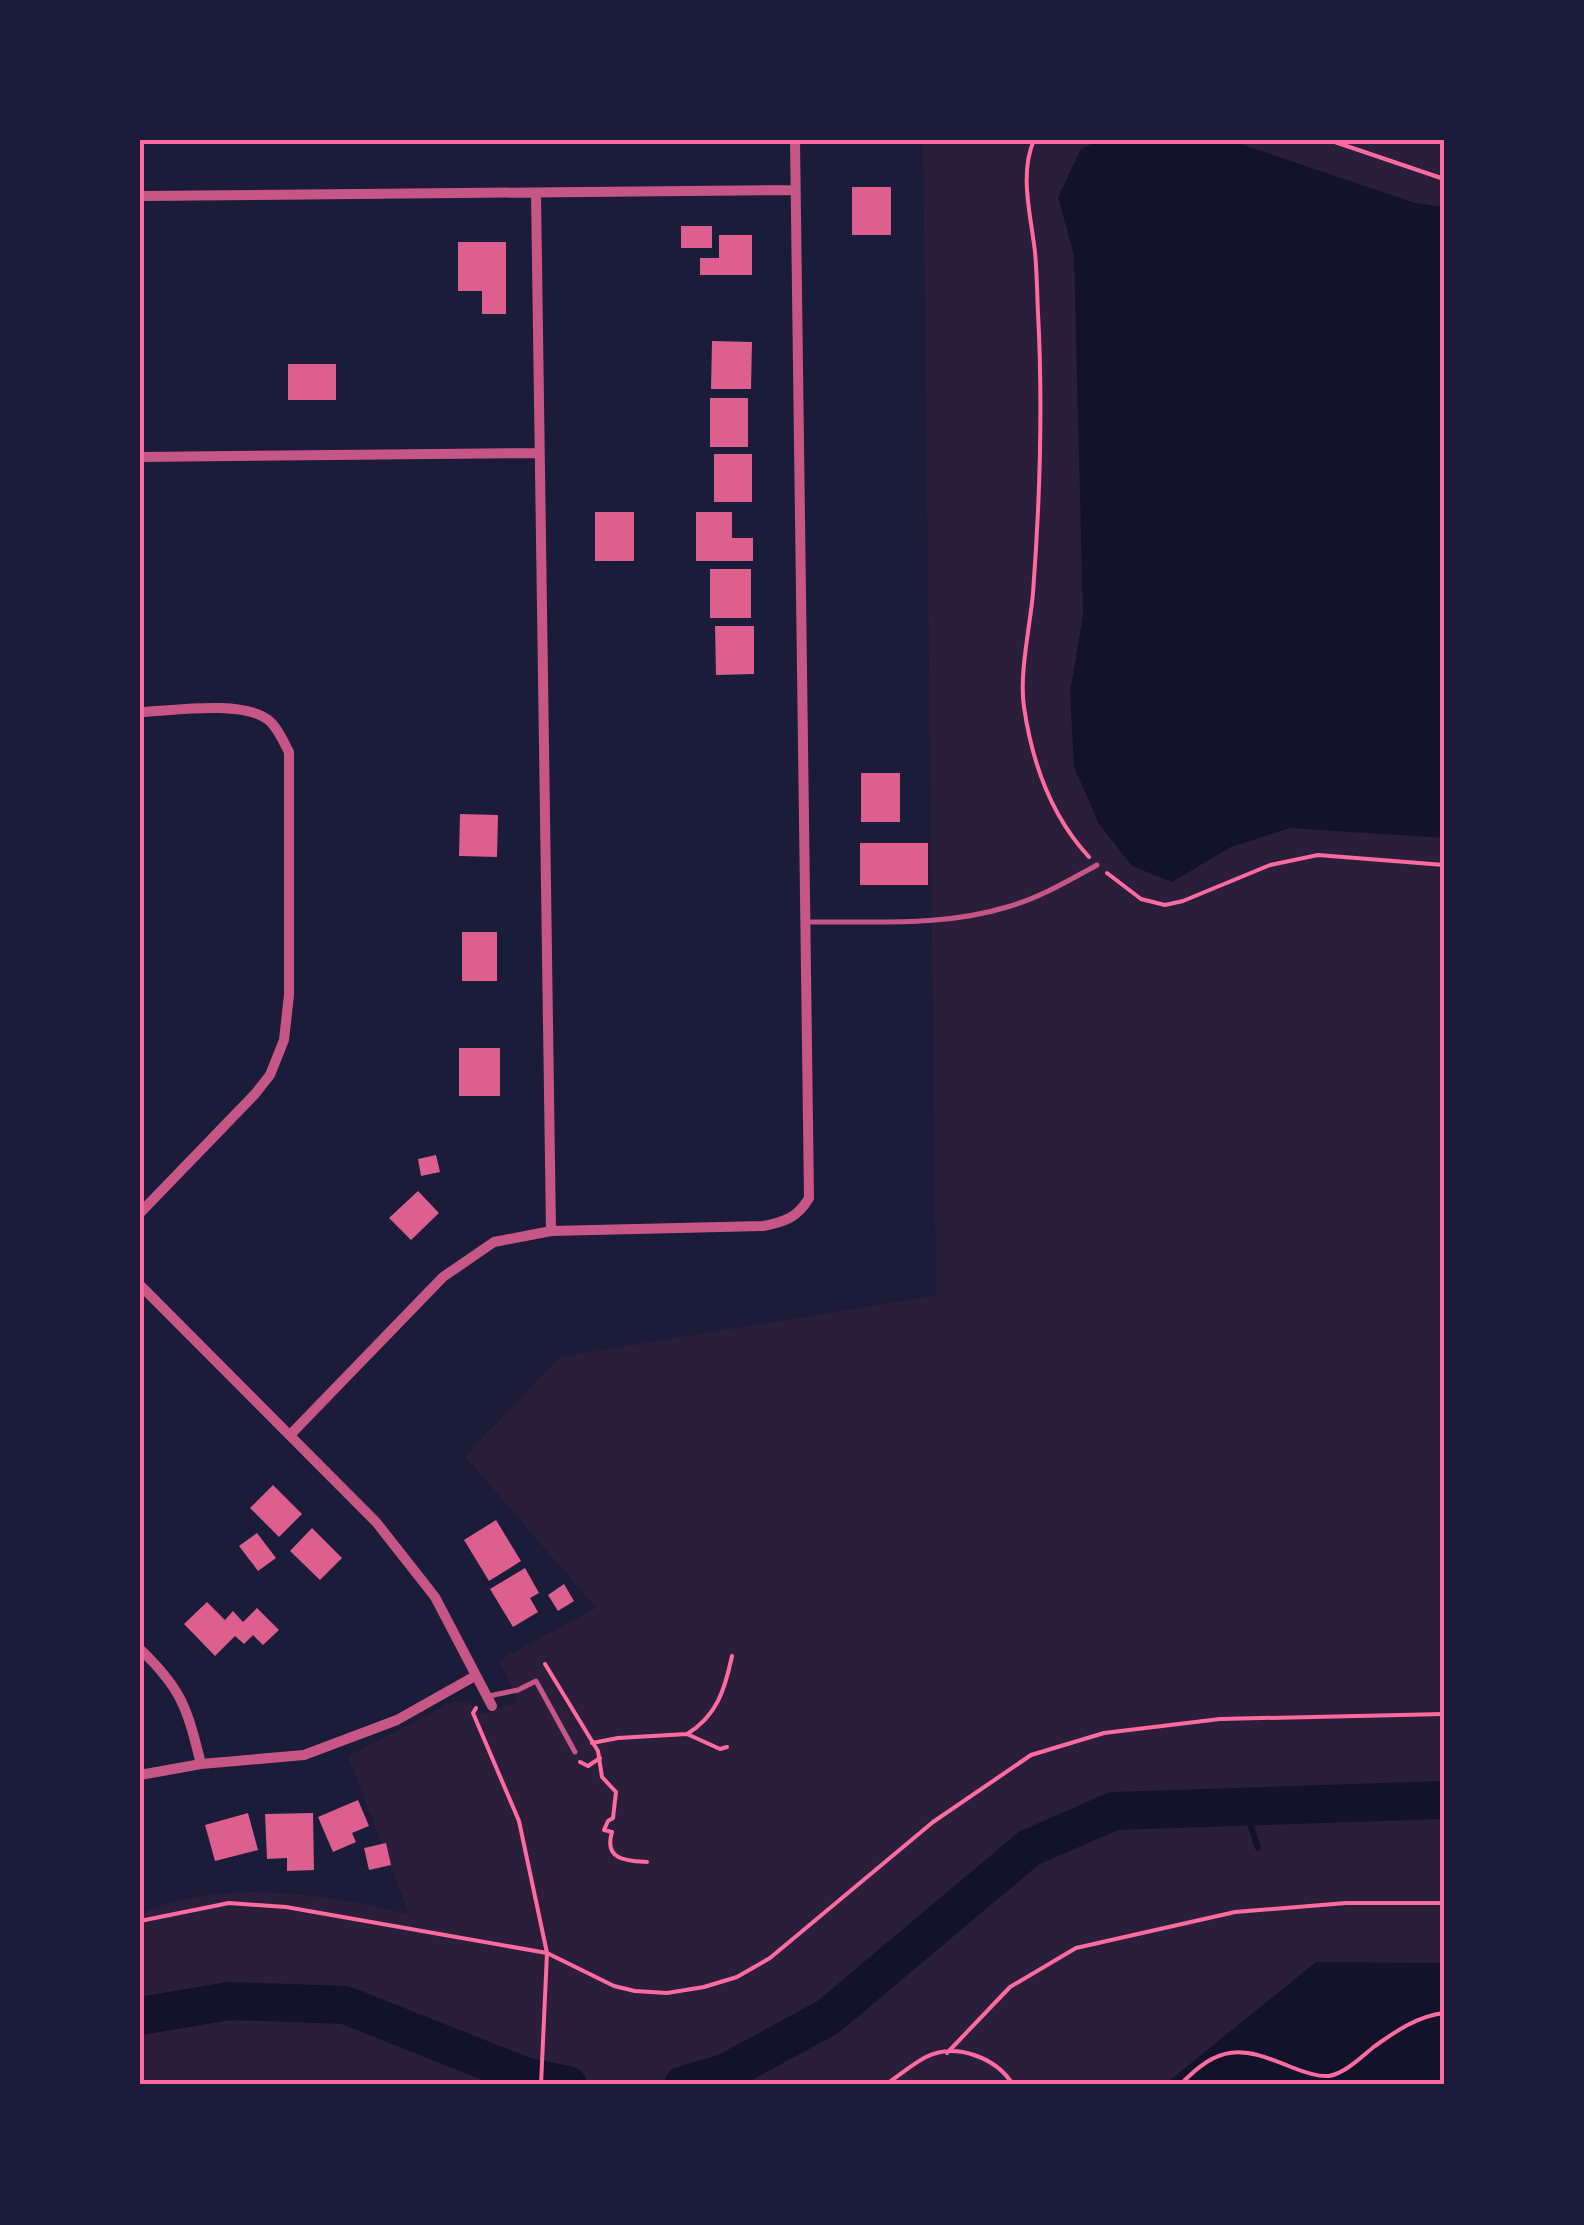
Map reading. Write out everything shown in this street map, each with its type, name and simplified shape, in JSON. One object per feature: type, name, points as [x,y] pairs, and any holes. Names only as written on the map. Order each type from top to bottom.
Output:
[{"type":"street","points":[[290,1435],[458,1264],[494,1242],[551,1230],[764,1226],[790,1218],[802,1210],[809,1198],[796,140]]},
{"type":"street","points":[[140,196],[795,190]]},
{"type":"street","points":[[536,193],[551,1230]]},
{"type":"street","points":[[140,457],[538,453]]},
{"type":"street","points":[[140,712],[238,709],[269,720],[289,752],[288,1020],[277,1061],[255,1094],[140,1213]]},
{"type":"street","points":[[140,1285],[376,1522],[435,1597],[489,1701]]},
{"type":"street","points":[[140,1648],[172,1681],[184,1700],[201,1764]]},
{"type":"street","points":[[140,1775],[201,1764],[304,1756],[397,1720],[475,1676]]},
{"type":"lane","points":[[807,922],[935,920],[988,913],[1031,898],[1097,865]]},
{"type":"lane","points":[[489,1701],[536,1680],[575,1752]]},
{"type":"path","points":[[1034,140],[1028,164],[1028,198],[1040,339],[1040,457],[1023,701],[1034,755],[1052,805],[1067,831],[1097,865],[1141,898],[1165,904],[1183,901],[1270,865],[1318,855],[1444,865]]},
{"type":"path","points":[[1329,140],[1444,179]]},
{"type":"path","points":[[687,1734],[715,1709],[732,1656]]},
{"type":"path","points":[[545,1664],[594,1742],[602,1777],[617,1797],[613,1818],[604,1830],[612,1832],[608,1846],[613,1855],[625,1861],[647,1862]]},
{"type":"path","points":[[489,1701],[476,1707],[474,1713],[520,1820],[547,1953],[541,2085]]},
{"type":"path","points":[[140,1921],[228,1903],[286,1907],[547,1953],[614,1986],[635,1992],[704,1988],[737,1977],[770,1958],[932,1822],[1031,1755],[1104,1732],[1220,1719],[1444,1714]]},
{"type":"path","points":[[600,1758],[585,1766],[575,1752],[594,1742],[687,1734],[720,1749],[726,1747]]},
{"type":"path","points":[[947,2052],[1010,1987],[1076,1948],[1235,1912],[1346,1903],[1444,1904]]},
{"type":"path","points":[[1180,2085],[1199,2065],[1227,2051],[1246,2051],[1302,2072],[1330,2076],[1424,2015],[1444,2013]]},
{"type":"path","points":[[885,2085],[930,2054],[947,2052],[988,2060],[1006,2074],[1012,2085]]},
{"type":"shaded area","points":[[923,140],[1444,140],[1444,2085],[140,2085],[140,1913],[206,1895],[274,1892],[342,1900],[409,1914],[348,1756],[454,1701],[469,1703],[481,1715],[518,1702],[499,1660],[596,1608],[465,1456],[560,1357],[936,1295]]},
{"type":"shaded area","points":[[1099,140],[1229,140],[1415,203],[1444,207],[1444,838],[1290,828],[1231,847],[1172,882],[1132,866],[1099,824],[1074,767],[1070,692],[1083,616],[1074,255],[1058,197],[1081,149]]},
{"type":"shaded area","points":[[1316,1962],[1444,1963],[1444,2085],[1164,2085]]},
{"type":"building","points":[[852,187],[891,187],[891,235],[852,235]]},
{"type":"building","points":[[681,226],[712,226],[712,248],[681,248]]},
{"type":"building","points":[[719,235],[752,235],[752,275],[700,275],[700,258],[719,258]]},
{"type":"building","points":[[458,242],[506,242],[506,314],[482,314],[482,291],[458,291]]},
{"type":"building","points":[[712,341],[752,342],[751,389],[711,389]]},
{"type":"building","points":[[288,364],[336,364],[336,400],[288,400]]},
{"type":"building","points":[[710,398],[748,398],[748,447],[710,447]]},
{"type":"building","points":[[714,454],[752,454],[752,502],[714,502]]},
{"type":"building","points":[[595,512],[634,512],[634,561],[595,561]]},
{"type":"building","points":[[696,512],[732,512],[732,538],[753,538],[753,561],[696,561]]},
{"type":"building","points":[[710,569],[751,569],[751,618],[710,618]]},
{"type":"building","points":[[715,626],[754,626],[754,674],[716,675]]},
{"type":"building","points":[[861,773],[900,773],[900,822],[861,822]]},
{"type":"building","points":[[460,814],[498,815],[497,857],[459,856]]},
{"type":"building","points":[[860,843],[928,843],[928,885],[860,885]]},
{"type":"building","points":[[462,932],[497,932],[497,981],[462,981]]},
{"type":"building","points":[[459,1048],[500,1048],[500,1096],[459,1096]]},
{"type":"building","points":[[436,1155],[440,1172],[421,1176],[418,1159]]},
{"type":"building","points":[[418,1191],[439,1213],[411,1240],[389,1218]]},
{"type":"building","points":[[273,1485],[302,1514],[279,1537],[250,1508]]},
{"type":"building","points":[[496,1520],[521,1561],[489,1581],[464,1540]]},
{"type":"building","points":[[312,1528],[342,1558],[320,1580],[290,1551]]},
{"type":"building","points":[[257,1533],[276,1558],[258,1571],[239,1546]]},
{"type":"building","points":[[525,1568],[539,1593],[530,1598],[538,1612],[513,1627],[490,1589]]},
{"type":"building","points":[[564,1584],[574,1601],[558,1611],[548,1595]]},
{"type":"building","points":[[207,1602],[225,1620],[233,1611],[243,1622],[257,1608],[279,1630],[263,1645],[253,1635],[244,1644],[235,1636],[215,1656],[184,1624]]},
{"type":"building","points":[[358,1800],[369,1826],[352,1833],[356,1842],[333,1852],[318,1817]]},
{"type":"building","points":[[248,1813],[258,1850],[215,1861],[205,1825]]},
{"type":"building","points":[[313,1813],[314,1870],[287,1871],[287,1858],[267,1859],[265,1814]]},
{"type":"building","points":[[386,1843],[391,1865],[369,1870],[364,1848]]},
{"type":"waterway","points":[[683,2085],[725,2073],[828,2017],[1029,1848],[1114,1811],[1444,1800]]},
{"type":"waterway","points":[[1244,1806],[1258,1848]]},
{"type":"waterway","points":[[140,2016],[229,2001],[345,2005],[524,2076],[568,2085]]}]
